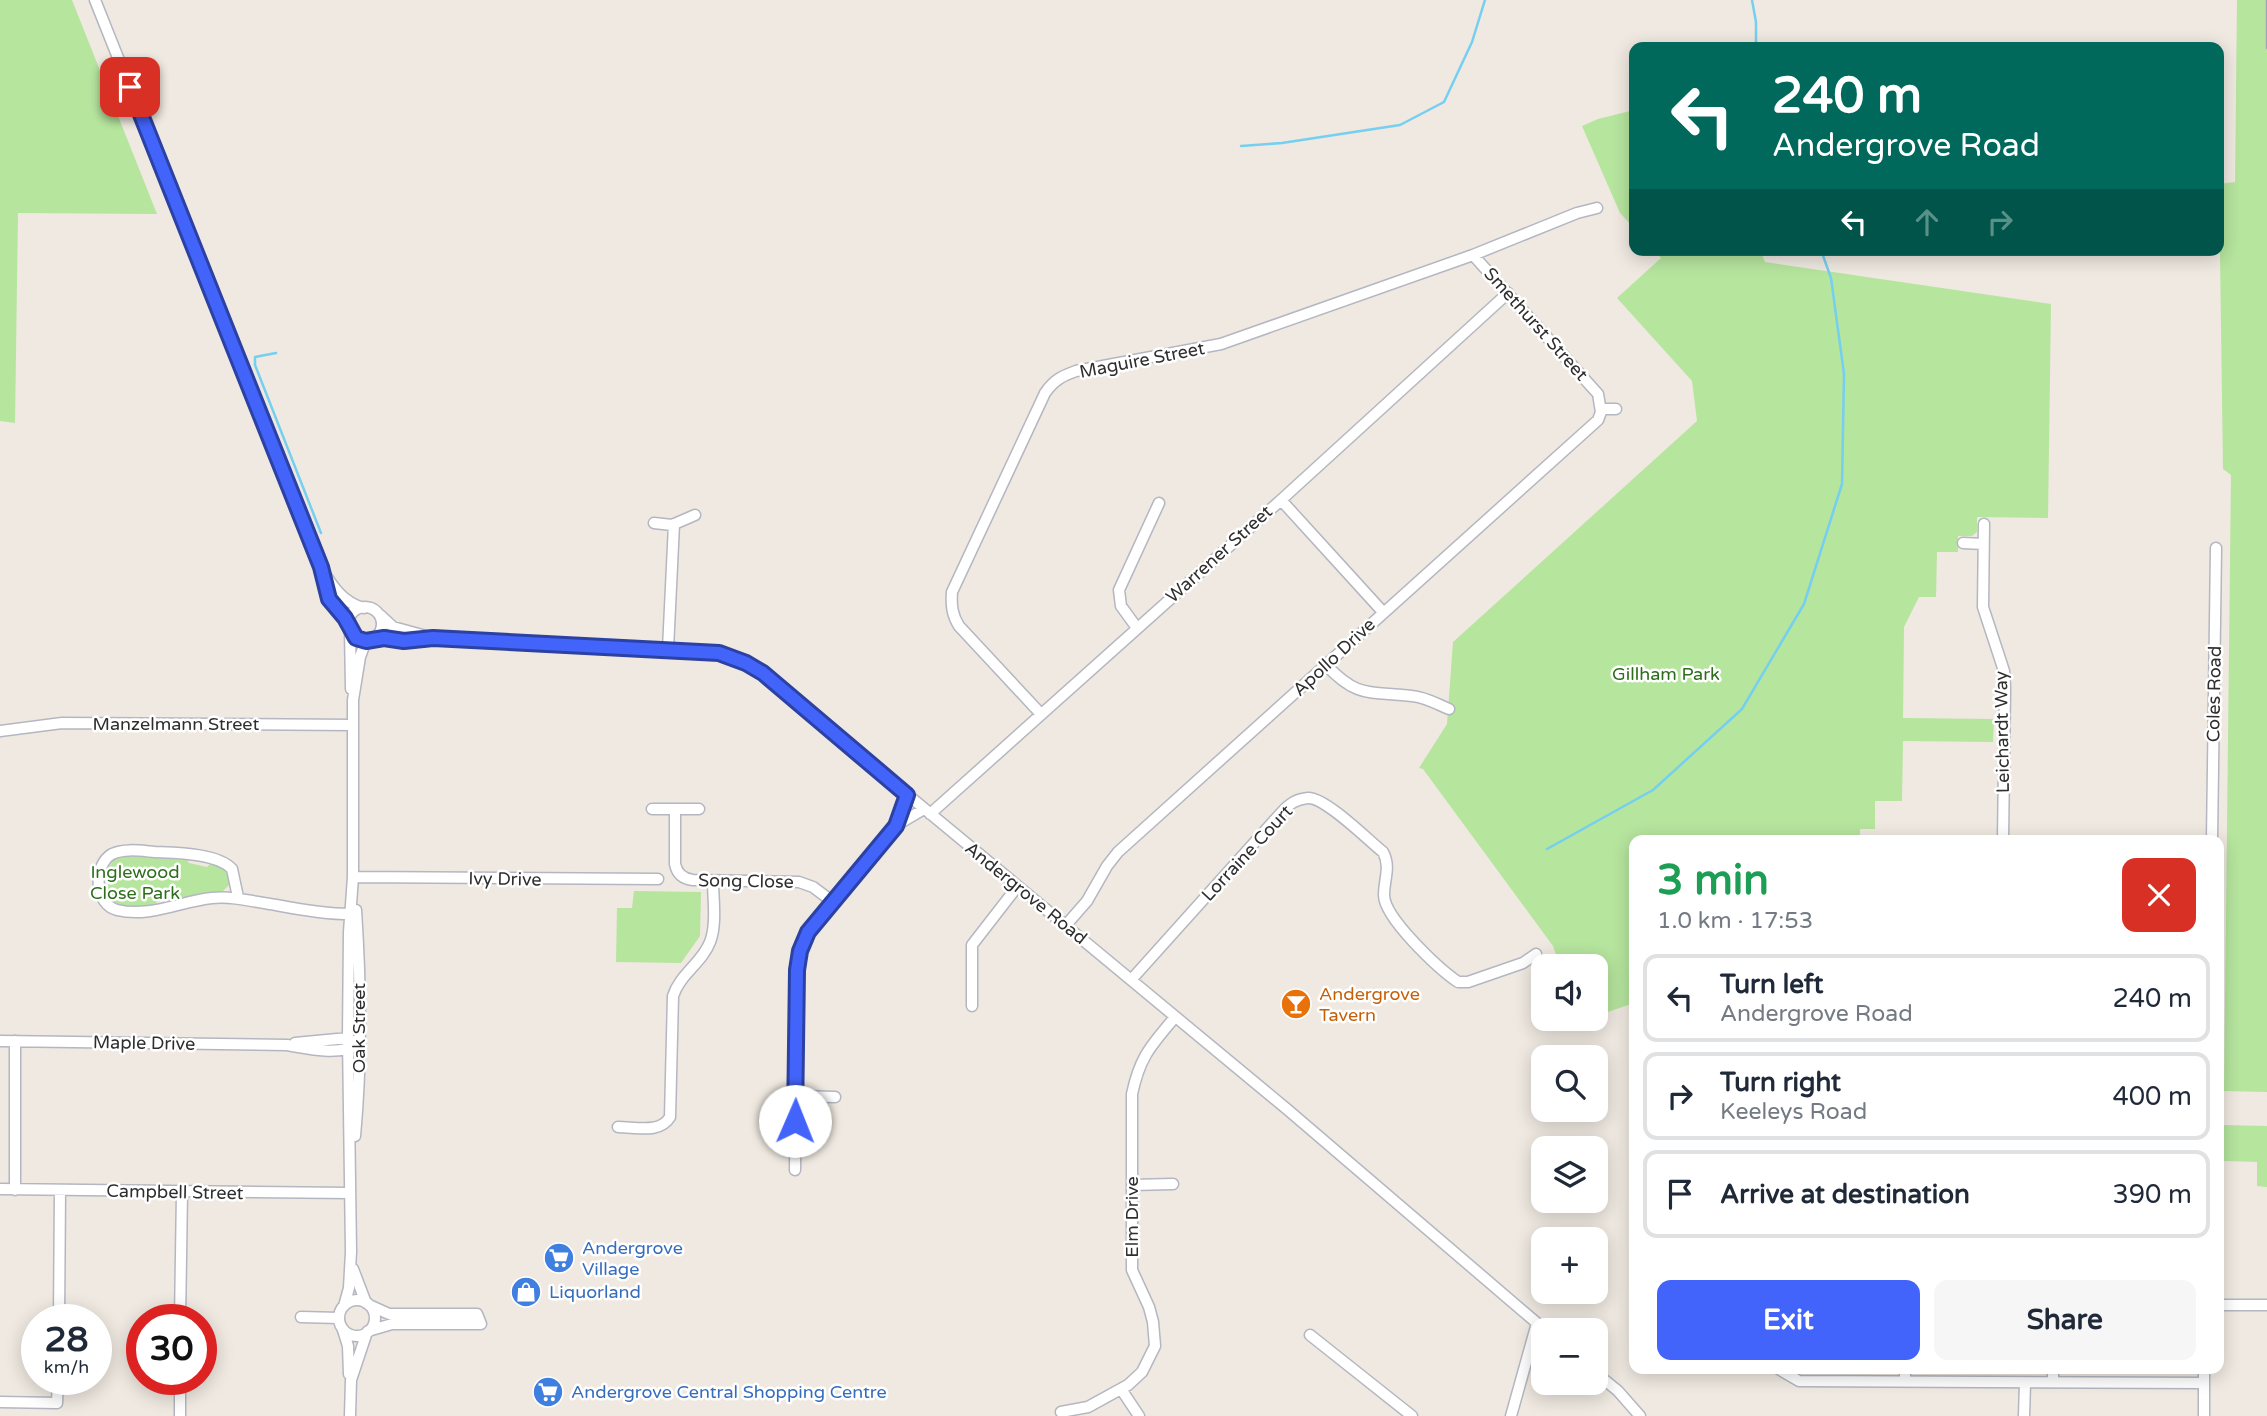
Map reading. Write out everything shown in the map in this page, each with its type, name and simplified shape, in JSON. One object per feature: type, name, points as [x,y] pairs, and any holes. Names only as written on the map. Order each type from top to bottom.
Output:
[{"type":"street","points":[[95,0],[321,567],[329,599],[359,640],[370,640],[379,634],[382,627],[378,613],[352,604],[340,595],[321,567]]},
{"type":"street","name":"Maguire Street","points":[[1040,713],[958,626],[951,602],[952,592],[1052,383],[1076,371],[1221,344],[1474,255],[1577,213],[1597,208]]},
{"type":"street","name":"Smethurst Street","points":[[1474,255],[1598,394],[1601,409]]},
{"type":"street","name":"Warrener Street","points":[[896,826],[927,812],[1281,500],[1508,293]]},
{"type":"street","points":[[1601,409],[1616,410]]},
{"type":"street","name":"Apollo Drive","points":[[1066,925],[1087,901],[1118,852],[1591,427],[1598,420],[1601,409]]},
{"type":"street","points":[[1281,500],[1383,612]]},
{"type":"street","points":[[1137,628],[1121,606],[1119,590],[1159,503]]},
{"type":"street","points":[[654,523],[674,524],[695,516]]},
{"type":"street","points":[[668,649],[674,524]]},
{"type":"street","name":"Leichardt Way","points":[[1984,524],[1983,607],[2004,671],[2003,835]]},
{"type":"street","points":[[1963,543],[1983,544]]},
{"type":"street","name":"Coles Road","points":[[2212,835],[2216,548]]},
{"type":"street","points":[[350,630],[351,615],[364,608]]},
{"type":"street","name":"Andergrove Road","points":[[378,613],[393,627],[433,638]]},
{"type":"street","name":"Oak Street","points":[[350,630],[349,672],[353,700],[353,914],[348,1038],[351,1178]]},
{"type":"street","name":"Andergrove Road","points":[[370,640],[433,638],[668,649],[719,653],[751,665],[1288,1110],[1532,1318]]},
{"type":"street","name":"Oak Street","points":[[353,700],[360,657],[364,646],[370,640]]},
{"type":"street","points":[[1326,665],[1341,681],[1359,691],[1413,696],[1449,709]]},
{"type":"street","name":"Manzelmann Street","points":[[0,731],[62,723],[353,725]]},
{"type":"street","points":[[795,1170],[798,958],[808,932],[896,826],[907,795]]},
{"type":"street","name":"Lorraine Court","points":[[1131,980],[1281,813],[1292,802],[1311,797],[1324,803],[1383,852],[1388,861],[1384,895],[1386,908],[1414,942],[1458,982],[1468,982],[1523,963],[1531,957]]},
{"type":"street","points":[[652,809],[699,809]]},
{"type":"street","name":"Song Close","points":[[675,809],[676,870],[688,880],[799,882],[813,887],[832,902]]},
{"type":"street","points":[[238,898],[232,869],[213,859],[174,853],[127,851],[111,855],[101,870],[100,897],[108,907],[119,911],[145,912],[199,900],[238,898],[288,908],[353,914]]},
{"type":"street","name":"Ivy Drive","points":[[353,877],[658,879]]},
{"type":"street","points":[[618,1127],[659,1127],[670,1117],[673,996],[678,984],[705,951],[711,939],[713,881]]},
{"type":"street","points":[[972,1006],[972,945],[1017,887]]},
{"type":"street","name":"Oak Street","points":[[344,1306],[350,1285],[350,1193],[359,1094],[360,968],[353,914]]},
{"type":"street","name":"Elm Drive","points":[[1061,1412],[1084,1408],[1121,1390],[1142,1372],[1155,1346],[1149,1307],[1132,1270],[1132,1094],[1137,1068],[1147,1051],[1175,1017]]},
{"type":"street","points":[[348,1038],[359,1044]]},
{"type":"street","name":"Maple Drive","points":[[288,1045],[348,1038]]},
{"type":"street","name":"Maple Drive","points":[[0,1041],[288,1045],[348,1050]]},
{"type":"street","points":[[15,1041],[15,1190]]},
{"type":"street","points":[[348,1050],[359,1044]]},
{"type":"street","points":[[796,1096],[835,1097]]},
{"type":"street","points":[[1132,1185],[1173,1184]]},
{"type":"street","name":"Campbell Street","points":[[0,1189],[350,1193]]},
{"type":"street","points":[[59,1304],[60,1190]]},
{"type":"street","points":[[180,1304],[182,1192]]},
{"type":"street","name":"Oak Street","points":[[351,1252],[353,1270],[368,1304]]},
{"type":"street","points":[[301,1317],[341,1323],[354,1335],[392,1324],[479,1319],[389,1314],[353,1300],[344,1306],[341,1323],[349,1349],[350,1392]]},
{"type":"street","points":[[349,1416],[351,1377],[374,1318],[368,1304]]},
{"type":"street","points":[[2224,1304],[2267,1305]]},
{"type":"street","points":[[1310,1335],[1412,1416]]},
{"type":"street","points":[[1511,1416],[1531,1356]]},
{"type":"street","points":[[1787,1374],[1799,1381],[2204,1383]]},
{"type":"street","points":[[1905,1374],[1905,1382]]},
{"type":"street","points":[[2053,1374],[2053,1382]]},
{"type":"street","points":[[2204,1374],[2204,1416]]},
{"type":"street","points":[[1608,1383],[1640,1416]]},
{"type":"street","points":[[2024,1416],[2025,1383]]},
{"type":"street","points":[[1121,1390],[1139,1416]]},
{"type":"street","points":[[0,1402],[57,1403],[57,1395]]},
{"type":"street","points":[[180,1395],[180,1416]]},
{"type":"green space","points":[[0,0],[72,0],[157,214],[18,213],[15,423],[0,421]]},
{"type":"green space","points":[[2237,0],[2267,0],[2267,1092],[2224,1091],[2231,475],[2223,469],[2220,256],[2224,256],[2224,183],[2235,182]]},
{"type":"green space","points":[[1629,111],[1629,223],[1620,213],[1582,126]]},
{"type":"green space","name":"Gillham Park","points":[[1660,256],[1762,256],[1765,262],[2051,304],[2048,518],[1977,517],[1977,532],[1972,536],[1958,536],[1958,552],[1937,552],[1936,597],[1919,597],[1904,627],[1903,718],[1994,719],[1993,742],[1903,741],[1902,801],[1875,801],[1875,829],[1860,829],[1860,835],[1629,835],[1629,1005],[1608,1012],[1608,954],[1556,954],[1553,946],[1423,769],[1419,768],[1447,724],[1453,642],[1697,421],[1692,381],[1617,298],[1661,258]]},
{"type":"green space","name":"Inglewood Close Park","points":[[129,856],[187,860],[189,863],[207,867],[216,864],[228,872],[229,885],[222,892],[182,899],[177,897],[157,902],[154,906],[118,904],[107,898],[105,891],[108,889],[108,868],[115,859]]},
{"type":"green space","points":[[634,891],[701,892],[700,936],[681,963],[616,962],[617,908],[632,908]]},
{"type":"green space","points":[[2224,1125],[2267,1126],[2267,1187],[2257,1186],[2257,1162],[2224,1161]]},
{"type":"waterway","points":[[1241,146],[1282,143],[1400,125],[1444,102],[1472,42],[1485,0]]},
{"type":"waterway","points":[[1752,0],[1756,42]]},
{"type":"waterway","points":[[1547,849],[1653,790],[1742,709],[1804,604],[1842,484],[1844,374],[1831,278],[1823,256]]},
{"type":"waterway","points":[[276,353],[255,357],[255,365],[321,533]]},
{"type":"railway","points":[[2267,0],[2267,48]]},
{"type":"place","name":"Andergrove Tavern","points":[[1296,1004]]},
{"type":"place","name":"Andergrove Village","points":[[559,1258]]},
{"type":"place","name":"Liquorland","points":[[526,1292]]},
{"type":"place","name":"Andergrove Central Shopping Centre","points":[[548,1392]]},
{"type":"route","points":[[130,87],[321,567],[326,591],[356,638],[362,641],[387,638],[404,641],[433,638],[719,653],[738,659],[763,673],[907,795],[897,824],[808,932],[800,951],[797,970],[795,1121]]}]
